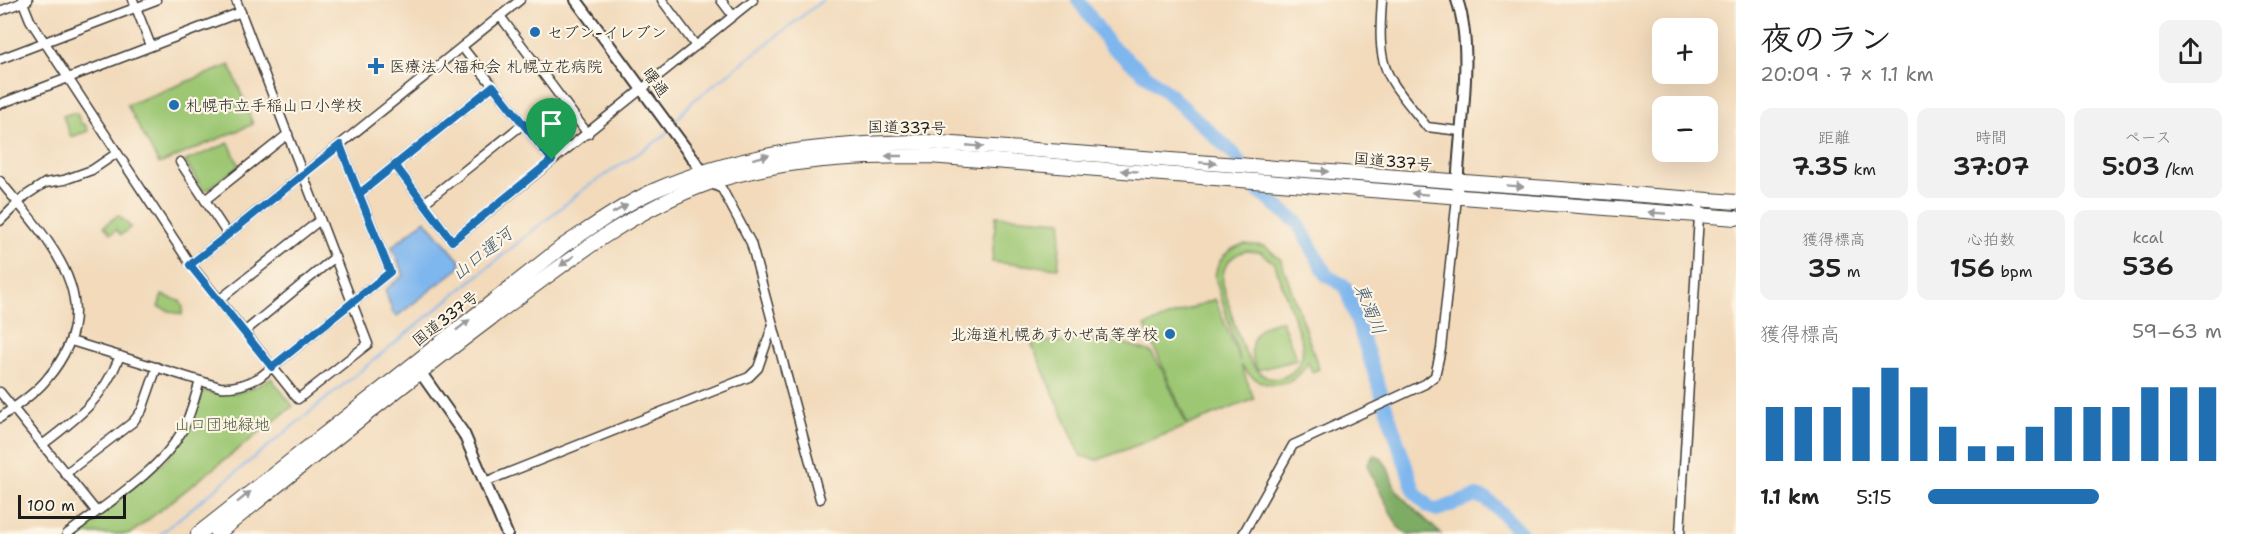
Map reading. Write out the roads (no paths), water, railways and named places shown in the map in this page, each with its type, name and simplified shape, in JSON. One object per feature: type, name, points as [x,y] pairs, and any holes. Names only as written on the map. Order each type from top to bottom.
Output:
[{"type":"highway","name":"国道337号","points":[[217,534],[571,240],[643,197],[792,149],[857,142],[927,142],[1736,202]]},
{"type":"highway","name":"国道337号","points":[[707,177],[796,162],[858,156],[929,156],[1736,218]]},
{"type":"highway","name":"国道337号","points":[[198,534],[417,368]]},
{"type":"street","points":[[0,58],[45,43],[134,4],[156,0]]},
{"type":"street","points":[[0,11],[25,1],[30,20],[190,265],[298,399],[368,344],[237,0]]},
{"type":"street","points":[[190,265],[520,0]]},
{"type":"street","name":"曙通","points":[[576,0],[707,177]]},
{"type":"street","points":[[662,0],[696,45]]},
{"type":"street","points":[[721,0],[733,16]]},
{"type":"street","points":[[395,165],[452,241],[753,0]]},
{"type":"street","points":[[1382,0],[1380,52],[1389,80],[1427,127],[1460,130]]},
{"type":"street","points":[[1243,534],[1293,445],[1435,376],[1441,350],[1457,197],[1465,46],[1463,16],[1457,0]]},
{"type":"street","points":[[134,4],[151,46]]},
{"type":"street","points":[[0,104],[241,12]]},
{"type":"street","points":[[500,16],[588,134]]},
{"type":"street","points":[[462,47],[552,160]]},
{"type":"street","points":[[359,194],[493,86]]},
{"type":"street","points":[[424,203],[523,124]]},
{"type":"street","points":[[205,200],[288,134]]},
{"type":"street","points":[[71,341],[229,388],[250,382],[272,367],[390,272],[340,145]]},
{"type":"street","points":[[0,221],[18,203],[45,183],[64,180],[92,170],[117,153]]},
{"type":"street","points":[[180,162],[228,234]]},
{"type":"street","points":[[707,177],[722,189],[750,243],[820,499]]},
{"type":"street","points":[[0,182],[58,255],[72,284],[75,310],[71,341],[63,359],[45,383],[0,418]]},
{"type":"street","points":[[1680,534],[1700,199]]},
{"type":"street","points":[[219,300],[320,220]]},
{"type":"street","points":[[244,332],[335,257]]},
{"type":"street","points":[[485,482],[749,377],[758,368],[772,327]]},
{"type":"street","points":[[42,445],[80,417],[98,398],[110,381],[120,356]]},
{"type":"street","points":[[65,474],[133,422],[142,410],[157,367]]},
{"type":"street","points":[[417,368],[464,434],[507,534]]},
{"type":"street","points":[[67,534],[170,449],[184,428],[200,381]]},
{"type":"street","points":[[0,392],[96,511]]},
{"type":"water","points":[[425,220],[460,261],[460,267],[397,316],[393,313],[385,290],[404,275],[392,247]]},
{"type":"waterway","name":"山口運河","points":[[673,124],[692,102],[823,0]]},
{"type":"waterway","name":"東濁川","points":[[1078,0],[1110,45],[1169,94],[1234,154],[1258,191],[1298,223],[1327,276],[1345,286],[1415,493],[1429,507],[1437,510],[1476,496],[1486,499],[1522,534]]},
{"type":"waterway","name":"山口運河","points":[[160,534],[584,189],[663,137],[667,131]]},
{"type":"place","name":"セブン-イレブン","points":[[535,32]]},
{"type":"place","name":"医療法人福和会 札幌立花病院","points":[[376,66]]},
{"type":"place","name":"札幌市立手稲山口小学校","points":[[174,105]]},
{"type":"place","name":"北海道札幌あすかぜ高等学校","points":[[1170,334]]},
{"type":"park label","name":"山口団地緑地","points":[[222,424]]}]
